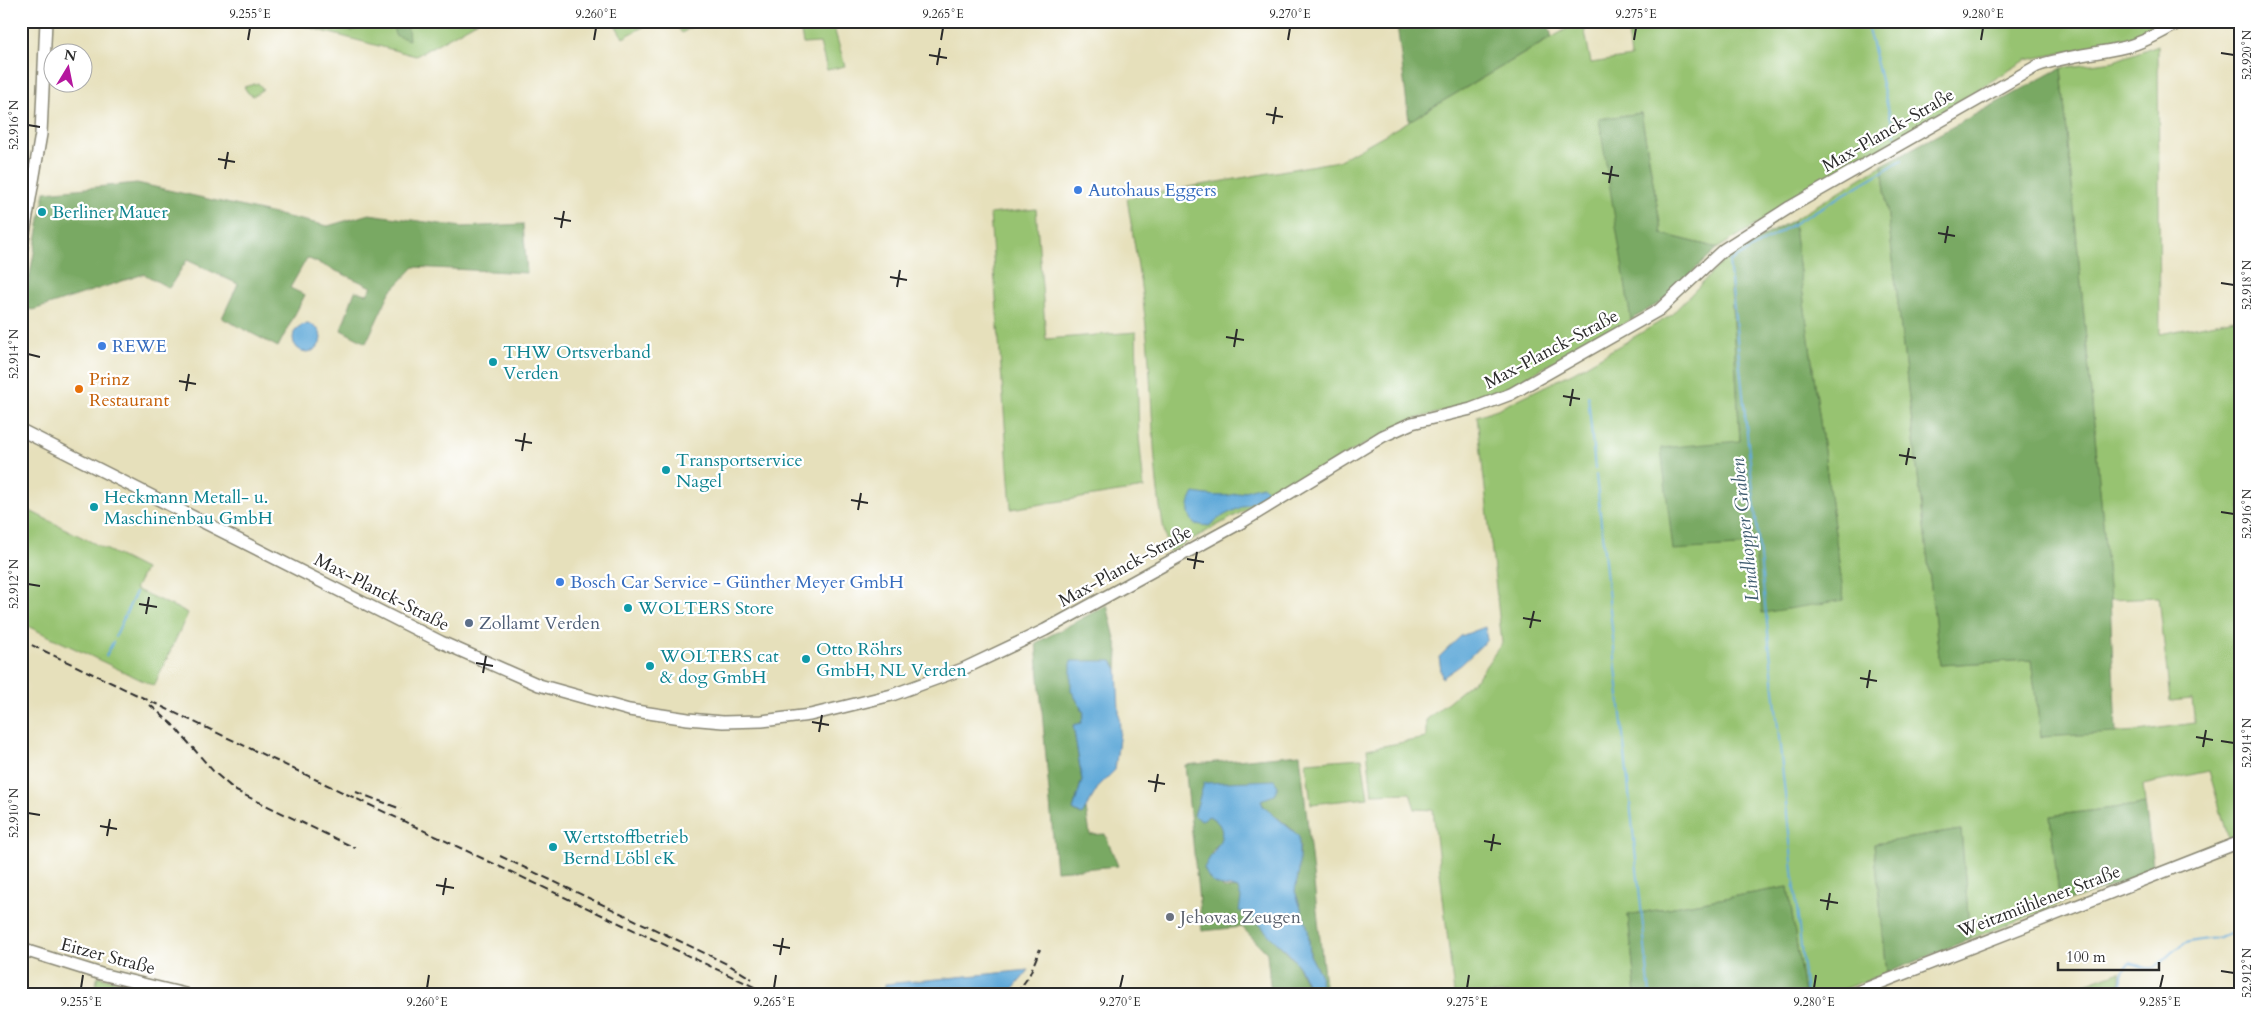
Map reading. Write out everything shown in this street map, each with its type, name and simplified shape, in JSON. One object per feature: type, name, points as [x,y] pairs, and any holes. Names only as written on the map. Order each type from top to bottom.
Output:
[{"type":"street","points":[[21,250],[41,134],[46,21]]},
{"type":"street","name":"Max-Planck-Straße","points":[[23,430],[440,642],[538,685],[629,710],[688,719],[762,722],[810,715],[902,691],[963,669],[1045,630],[1281,500],[1383,436],[1412,422],[1490,403],[1558,368],[1659,310],[1723,250],[1790,207],[2037,66],[2059,58],[2125,47],[2149,39],[2182,21]]},
{"type":"street","name":"Weitzmühlener Straße","points":[[1852,994],[2240,842]]},
{"type":"street","name":"Eitzer Straße","points":[[21,950],[101,974],[186,994]]},
{"type":"green space","points":[[285,21],[478,21],[416,56]]},
{"type":"green space","points":[[338,21],[363,21],[359,28],[351,31],[342,27]]},
{"type":"green space","points":[[392,21],[407,21],[409,40],[395,35]]},
{"type":"green space","points":[[613,21],[654,21],[623,38]]},
{"type":"green space","points":[[673,21],[700,21],[682,33]]},
{"type":"green space","points":[[799,21],[832,21],[845,66],[827,70],[820,43],[803,44]]},
{"type":"green space","points":[[1401,21],[1547,21],[1552,37],[1409,121],[1397,24]]},
{"type":"green space","points":[[1583,21],[1591,63],[1631,57],[1627,21],[2162,21],[2127,40],[2026,60],[1718,248],[1662,234],[1641,113],[1600,119],[1631,320],[1483,401],[1407,421],[1169,552],[1159,499],[1145,320],[1127,198],[1338,161]]},
{"type":"green space","points":[[2158,45],[2160,334],[2240,318],[2240,836],[2229,840],[2209,771],[2143,785],[2145,804],[2050,816],[2060,904],[1970,939],[1961,830],[1874,844],[1887,973],[1829,994],[1804,994],[1788,887],[1628,915],[1636,994],[1454,994],[1433,810],[1415,809],[1410,793],[1372,794],[1367,749],[1426,738],[1426,720],[1478,677],[1502,643],[1477,416],[1500,408],[1574,372],[1670,316],[1729,255],[1740,441],[1673,549],[1755,545],[1844,600],[1793,220],[1882,165],[1940,665],[2031,660],[2041,737],[2138,731],[2195,723],[2192,699],[2170,701],[2159,597],[2110,599],[2061,68],[2114,61]]},
{"type":"green space","points":[[2061,68],[2110,599],[2116,733],[2041,737],[2031,660],[1940,665],[1882,165]]},
{"type":"green space","points":[[258,83],[263,89],[253,96],[244,87]]},
{"type":"green space","points":[[1641,113],[1662,234],[1718,248],[1659,303],[1631,320],[1599,119]]},
{"type":"green space","points":[[137,183],[328,226],[369,214],[462,227],[523,224],[527,273],[414,267],[390,292],[366,343],[341,330],[355,291],[367,294],[372,287],[307,258],[290,288],[305,295],[278,347],[222,318],[238,284],[187,260],[169,288],[144,274],[33,310],[24,308],[45,192]]},
{"type":"green space","points":[[1036,209],[1046,339],[1136,332],[1139,436],[1144,488],[1011,509],[990,214]]},
{"type":"green space","points":[[1793,220],[1844,600],[1762,613],[1754,545],[1673,550],[1661,448],[1740,441],[1729,255]]},
{"type":"green space","points":[[30,511],[145,569],[135,589],[188,613],[154,686],[21,623],[21,523],[23,524]]},
{"type":"green space","points":[[1107,605],[1118,651],[1117,669],[1112,661],[1071,690],[1084,713],[1081,724],[1073,725],[1082,780],[1073,810],[1081,815],[1086,809],[1090,835],[1105,834],[1118,866],[1056,871],[1036,643]]},
{"type":"green space","points":[[1300,754],[1326,994],[1321,994],[1320,974],[1310,955],[1308,929],[1295,891],[1300,846],[1293,830],[1263,806],[1261,799],[1205,783],[1194,815],[1209,816],[1219,821],[1223,833],[1222,839],[1211,853],[1223,888],[1238,889],[1249,914],[1296,962],[1311,994],[1271,994],[1267,953],[1242,927],[1202,931],[1185,765]]},
{"type":"green space","points":[[1362,758],[1368,798],[1311,804],[1306,762]]},
{"type":"green space","points":[[2145,804],[2154,872],[2060,904],[2050,816]]},
{"type":"green space","points":[[1961,830],[1970,939],[1887,973],[1874,844]]},
{"type":"green space","points":[[1788,887],[1804,994],[1636,994],[1628,915]]},
{"type":"green space","points":[[2120,971],[2120,994],[2058,994]]},
{"type":"green space","points":[[98,976],[167,994],[93,994]]},
{"type":"green space","points":[[2106,983],[2111,990],[2108,994],[2084,994],[2094,985]]},
{"type":"water","points":[[307,324],[317,328],[321,338],[317,348],[307,352],[297,348],[293,338],[297,328]]},
{"type":"water","points":[[1263,486],[1268,492],[1223,516],[1209,526],[1194,524],[1189,508],[1194,493],[1226,496]]},
{"type":"water","points":[[1485,627],[1487,640],[1461,665],[1442,678],[1439,657],[1461,636]]},
{"type":"water","points":[[1071,661],[1112,661],[1117,669],[1120,731],[1115,770],[1099,786],[1082,815],[1073,810],[1082,780],[1073,725],[1081,723],[1084,713],[1071,690]]},
{"type":"water","points":[[1274,780],[1278,786],[1274,795],[1261,800],[1263,806],[1299,836],[1299,871],[1295,891],[1308,929],[1310,955],[1320,974],[1321,994],[1311,994],[1300,969],[1289,953],[1273,940],[1257,921],[1239,911],[1241,898],[1238,889],[1214,883],[1204,868],[1217,847],[1222,834],[1217,822],[1209,816],[1202,820],[1194,816],[1204,783]]},
{"type":"water","points":[[1029,970],[1009,994],[885,994],[885,984]]},
{"type":"waterway","name":"Lindhopper Graben","points":[[1866,21],[1895,135]]},
{"type":"waterway","name":"Lindhopper Graben","points":[[1806,994],[1729,262],[1902,160]]},
{"type":"waterway","points":[[1588,396],[1595,469]]},
{"type":"waterway","points":[[1596,475],[1650,994]]},
{"type":"waterway","points":[[115,637],[136,592]]},
{"type":"waterway","points":[[106,656],[113,642]]},
{"type":"waterway","points":[[2123,994],[2123,972],[2130,963],[2147,968],[2155,968],[2180,946],[2197,940],[2221,937],[2240,929]]},
{"type":"waterway","name":"Lindhopper Graben","points":[[1839,994],[1848,990]]},
{"type":"railway","points":[[21,640],[769,994]]},
{"type":"railway","points":[[150,705],[172,724],[214,772],[236,791],[355,848]]},
{"type":"railway","points":[[356,792],[401,809]]},
{"type":"railway","points":[[500,856],[671,937]]},
{"type":"railway","points":[[665,934],[729,965],[752,979]]},
{"type":"railway","points":[[1016,994],[1029,976],[1040,949]]},
{"type":"place","name":"Autohaus Eggers","points":[[1078,190]]},
{"type":"place","name":"Berliner Mauer","points":[[42,212]]},
{"type":"place","name":"REWE","points":[[102,346]]},
{"type":"place","name":"THW Ortsverband Verden","points":[[493,362]]},
{"type":"place","name":"Prinz Restaurant","points":[[79,389]]},
{"type":"place","name":"Transportservice Nagel","points":[[666,470]]},
{"type":"place","name":"Heckmann Metall- u. Maschinenbau GmbH","points":[[94,507]]},
{"type":"place","name":"Bosch Car Service - Günther Meyer GmbH","points":[[560,582]]},
{"type":"place","name":"WOLTERS Store","points":[[628,608]]},
{"type":"place","name":"Zollamt Verden","points":[[469,623]]},
{"type":"place","name":"Otto Röhrs GmbH, NL Verden","points":[[806,659]]},
{"type":"place","name":"WOLTERS cat & dog GmbH","points":[[650,666]]},
{"type":"place","name":"Wertstoffbetrieb Bernd Löbl eK","points":[[553,847]]},
{"type":"place","name":"Jehovas Zeugen","points":[[1170,917]]}]
